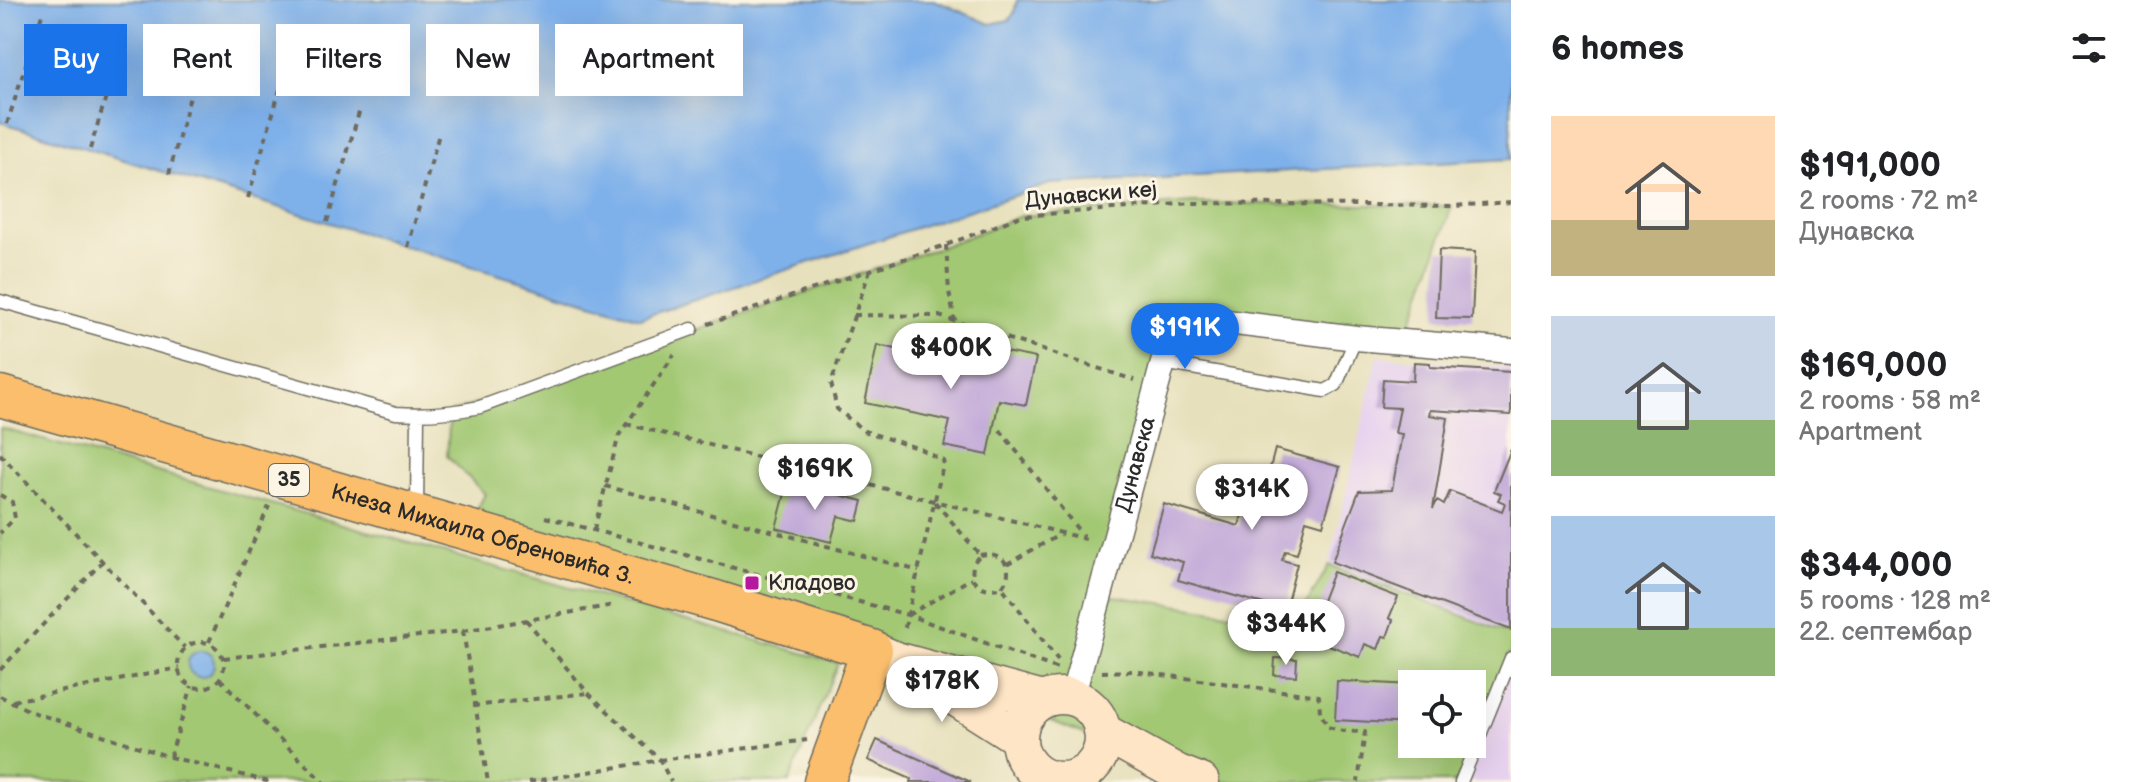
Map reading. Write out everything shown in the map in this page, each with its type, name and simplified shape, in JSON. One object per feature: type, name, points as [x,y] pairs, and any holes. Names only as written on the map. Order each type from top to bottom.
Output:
[{"type":"main road","name":"Кнеза Михаила Обреновића 3.","points":[[0,396],[716,601],[884,655],[1065,690]]},
{"type":"main road","name":"Кнеза Михаила Обреновића 3.","points":[[884,655],[1019,738]]},
{"type":"main road","points":[[824,782],[841,737],[884,655]]},
{"type":"main road","points":[[1065,690],[1095,714],[1099,746],[1086,772],[1072,779],[1042,779],[1025,760],[1019,738],[1026,716],[1065,690]]},
{"type":"main road","points":[[1099,746],[1189,778]]},
{"type":"street","name":"Дунавска","points":[[1065,690],[1113,546],[1155,387],[1174,329],[1180,322],[1194,318],[1356,338],[1511,351]]},
{"type":"lane","points":[[0,301],[396,413],[418,414],[450,413],[480,407],[692,329]]},
{"type":"lane","points":[[1163,363],[1325,391],[1336,385],[1356,338]]},
{"type":"lane","points":[[417,517],[418,414]]},
{"type":"lane","points":[[1461,782],[1511,658]]},
{"type":"path","points":[[7,124],[42,14]]},
{"type":"path","points":[[90,149],[106,96]]},
{"type":"path","points":[[169,174],[190,96]]},
{"type":"path","points":[[248,198],[278,96]]},
{"type":"path","points":[[327,222],[360,109]]},
{"type":"path","points":[[408,247],[439,134]]},
{"type":"path","name":"Дунавски кеј","points":[[692,329],[946,245],[1021,216],[1193,203],[1452,206],[1511,202]]},
{"type":"path","points":[[946,245],[949,292],[955,321]]},
{"type":"path","points":[[870,270],[831,383],[837,409],[864,431],[920,449],[944,461],[908,615],[884,655]]},
{"type":"path","points":[[854,315],[939,316],[1155,387]]},
{"type":"path","points":[[578,563],[594,531],[619,435],[692,329]]},
{"type":"path","points":[[626,424],[1113,546]]},
{"type":"path","points":[[1000,430],[1085,538]]},
{"type":"path","points":[[0,454],[185,648]]},
{"type":"path","points":[[209,642],[282,478]]},
{"type":"path","points":[[605,486],[919,571]]},
{"type":"path","points":[[0,495],[12,502],[15,518],[0,533]]},
{"type":"path","points":[[935,502],[980,555]]},
{"type":"path","points":[[1007,564],[1063,532]]},
{"type":"path","points":[[991,553],[1002,556],[1009,573],[1002,587],[991,590],[979,587],[972,578],[973,563],[980,555],[991,553]]},
{"type":"path","points":[[0,670],[103,561]]},
{"type":"path","points":[[908,615],[972,578]]},
{"type":"path","points":[[1002,587],[1067,672],[1065,690],[1133,671],[1319,696],[1320,712],[1328,727],[1365,732],[1358,782]]},
{"type":"path","points":[[224,658],[463,631],[624,603]]},
{"type":"path","points":[[526,620],[588,693],[660,760],[671,782]]},
{"type":"path","points":[[463,631],[488,782]]},
{"type":"path","points":[[195,642],[209,642],[221,651],[225,665],[220,679],[208,687],[192,686],[182,678],[179,656],[185,648],[195,642]]},
{"type":"path","points":[[10,701],[179,668]]},
{"type":"path","points":[[220,679],[323,782]]},
{"type":"path","points":[[170,757],[192,686]]},
{"type":"path","points":[[473,706],[588,693]]},
{"type":"path","points":[[0,696],[32,712],[170,757],[270,782]]},
{"type":"path","points":[[529,782],[660,760],[841,737]]},
{"type":"shaded area","points":[[1378,356],[1511,368],[1511,634],[1329,565]]},
{"type":"shaded area","points":[[1511,652],[1511,782],[1459,782],[1469,758],[1486,758],[1486,714]]},
{"type":"green space","points":[[1193,203],[1452,206],[1405,341],[1180,322],[1100,594],[1296,623],[1329,565],[1511,634],[1511,652],[1486,714],[1486,670],[1398,670],[1398,758],[1469,758],[1459,782],[1205,782],[872,650],[466,531],[485,494],[447,456],[450,413],[946,245],[1021,216]]},
{"type":"green space","points":[[0,428],[838,663],[789,782],[0,782]]},
{"type":"water","points":[[0,0],[934,0],[990,24],[1009,20],[1017,0],[1511,0],[1511,159],[1050,184],[640,318],[0,122]]},
{"type":"water","points":[[201,651],[210,655],[214,664],[210,673],[201,677],[192,673],[188,664],[192,655]]},
{"type":"building","points":[[1439,250],[1475,252],[1472,319],[1436,318]]},
{"type":"building","points":[[877,345],[980,367],[984,348],[1036,358],[1026,405],[999,400],[988,455],[944,446],[950,421],[865,403]]},
{"type":"building","points":[[1414,362],[1430,363],[1430,367],[1511,372],[1511,415],[1430,410],[1429,415],[1448,418],[1433,509],[1437,501],[1444,505],[1450,491],[1502,511],[1505,503],[1498,500],[1501,494],[1494,491],[1511,449],[1511,630],[1332,562],[1359,491],[1392,490],[1402,434],[1395,433],[1400,408],[1381,407],[1383,379],[1413,381]]},
{"type":"building","points":[[1275,449],[1340,467],[1323,525],[1306,520],[1297,554],[1285,551],[1282,560],[1297,564],[1285,610],[1178,580],[1183,562],[1150,553],[1164,504],[1239,526],[1255,468],[1269,472]]},
{"type":"building","points":[[788,482],[863,501],[858,521],[838,516],[831,542],[776,528]]},
{"type":"building","points":[[1333,572],[1398,597],[1389,618],[1393,620],[1387,637],[1383,636],[1378,649],[1365,644],[1360,657],[1318,641],[1323,628],[1313,624]]},
{"type":"building","points":[[1275,658],[1297,659],[1296,676],[1274,675]]},
{"type":"building","points":[[1337,681],[1398,684],[1398,723],[1335,720]]},
{"type":"building","points":[[877,740],[971,782],[910,782],[911,779],[868,760]]},
{"type":"place","name":"Кладово","points":[[752,583]]}]
